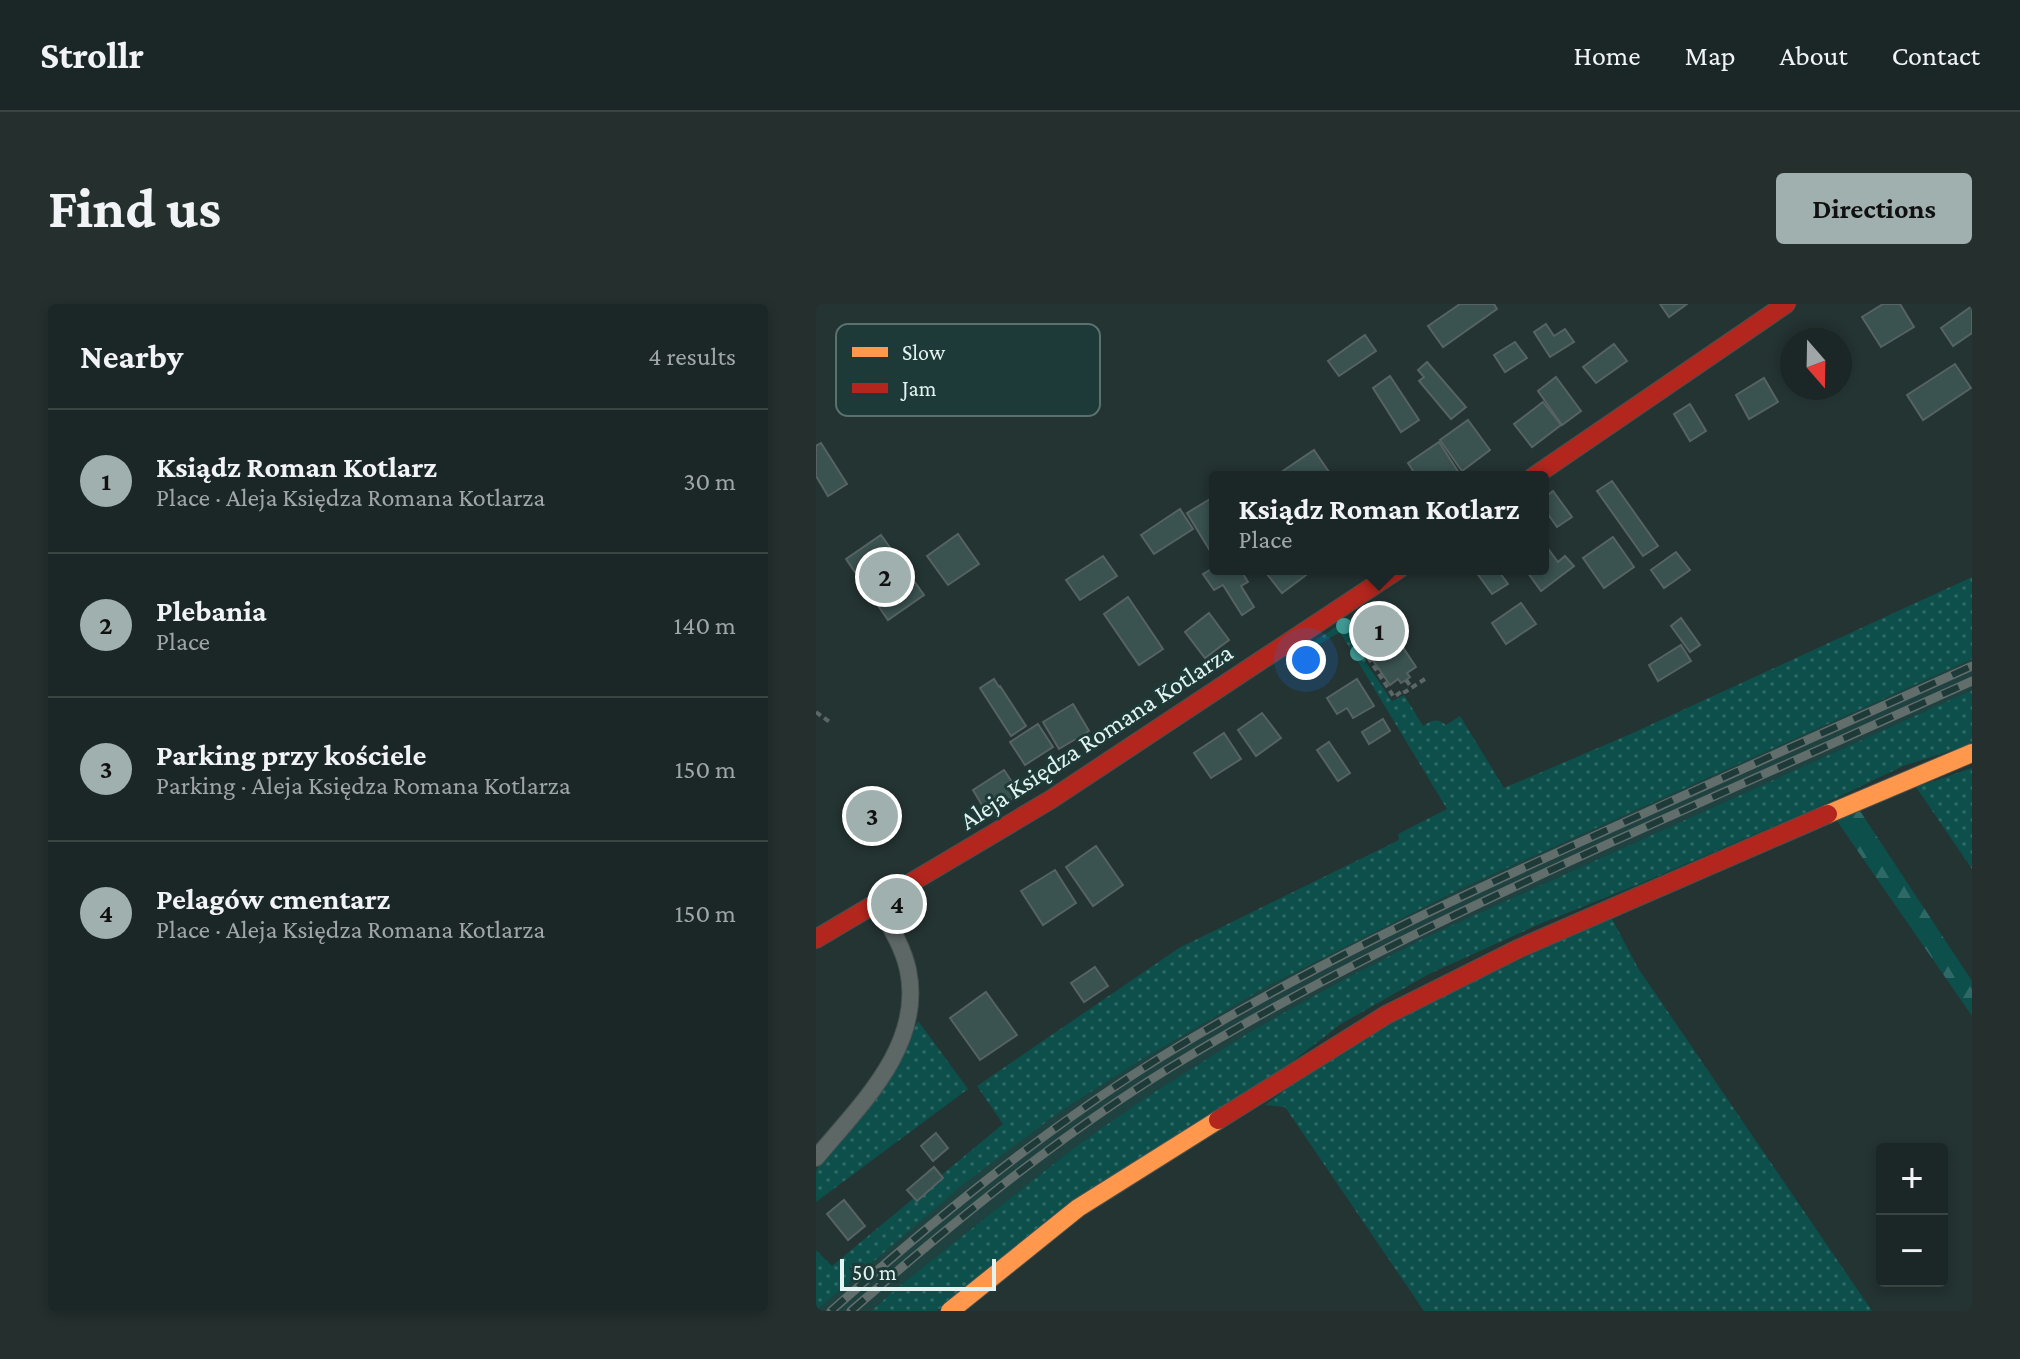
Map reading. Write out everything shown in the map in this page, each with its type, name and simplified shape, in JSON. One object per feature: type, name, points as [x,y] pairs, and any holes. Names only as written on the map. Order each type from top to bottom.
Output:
[{"type":"street","points":[[1542,471],[1786,304]]},
{"type":"street","name":"Aleja Księdza Romana Kotlarza","points":[[816,939],[1050,800],[1390,575]]},
{"type":"street","points":[[950,1311],[1078,1208],[1386,1015],[1520,948],[1972,753]]},
{"type":"street","points":[[816,1158],[889,1067],[909,1008],[908,971],[904,957],[876,902]]},
{"type":"path","points":[[1353,613],[1379,652]]},
{"type":"path","points":[[1369,637],[1377,632]]},
{"type":"path","points":[[1403,638],[1369,659],[1394,697],[1428,677]]},
{"type":"path","points":[[1406,680],[1412,688]]},
{"type":"path","points":[[816,712],[831,723]]},
{"type":"path","points":[[904,957],[920,901]]},
{"type":"shaded area","points":[[1972,659],[1972,690],[1424,938],[1248,1033],[1075,1147],[871,1311],[816,1311],[967,1180],[1061,1111],[1266,987],[1460,889]]},
{"type":"green space","points":[[1972,577],[1972,659],[1460,889],[1266,987],[1061,1111],[967,1181],[816,1311],[816,1250],[832,1266],[1003,1124],[977,1086],[1179,948],[1399,840],[1398,834],[1447,809],[1340,632],[1313,648],[1311,643],[1352,617],[1376,653],[1365,661],[1392,701],[1404,695],[1423,726],[1434,721],[1446,725],[1460,716],[1504,788],[1626,736]]},
{"type":"green space","points":[[1371,603],[1397,639],[1380,650],[1373,639],[1384,632],[1379,623],[1369,633],[1355,613]]},
{"type":"green space","points":[[1972,690],[1972,744],[1903,766],[1814,809],[1429,974],[1341,1024],[1272,1077],[1054,1215],[937,1311],[871,1311],[1075,1147],[1248,1033],[1424,938]]},
{"type":"green space","points":[[1972,768],[1972,869],[1916,787]]},
{"type":"green space","points":[[1860,811],[1972,981],[1972,1016],[1837,821]]},
{"type":"green space","points":[[1611,917],[1638,968],[1872,1311],[1424,1311],[1285,1107],[1265,1105],[1381,1025]]},
{"type":"green space","points":[[918,1021],[968,1089],[816,1202],[816,1170],[892,1074]]},
{"type":"building","points":[[1460,304],[1494,304],[1497,309],[1443,347],[1428,326]]},
{"type":"building","points":[[1660,304],[1687,304],[1669,317]]},
{"type":"building","points":[[1883,304],[1900,304],[1914,327],[1881,347],[1862,317]]},
{"type":"building","points":[[1972,306],[1972,333],[1953,346],[1941,328]]},
{"type":"building","points":[[1546,324],[1554,336],[1565,329],[1574,342],[1550,357],[1534,332]]},
{"type":"building","points":[[1365,335],[1376,351],[1339,376],[1328,361]]},
{"type":"building","points":[[1515,342],[1527,358],[1505,372],[1494,355]]},
{"type":"building","points":[[1614,344],[1627,361],[1596,383],[1583,367]]},
{"type":"building","points":[[1427,362],[1466,407],[1451,419],[1419,381],[1424,377],[1418,370]]},
{"type":"building","points":[[1955,364],[1971,388],[1923,420],[1907,395]]},
{"type":"building","points":[[1390,376],[1419,420],[1401,432],[1373,388]]},
{"type":"building","points":[[1556,377],[1581,411],[1562,425],[1538,391]]},
{"type":"building","points":[[1764,378],[1778,402],[1749,419],[1736,395]]},
{"type":"building","points":[[1543,402],[1561,425],[1532,447],[1514,424]]},
{"type":"building","points":[[1690,404],[1706,431],[1690,441],[1674,414]]},
{"type":"building","points":[[1468,420],[1490,450],[1462,471],[1440,440]]},
{"type":"building","points":[[1439,442],[1458,471],[1413,471],[1408,463]]},
{"type":"building","points":[[821,443],[847,484],[828,496],[816,476],[816,446]]},
{"type":"building","points":[[1314,450],[1328,471],[1283,471]]},
{"type":"building","points":[[1612,481],[1658,546],[1643,556],[1597,491]]},
{"type":"building","points":[[1553,491],[1572,517],[1557,527],[1549,516],[1549,494]]},
{"type":"building","points":[[1209,500],[1209,549],[1187,513]]},
{"type":"building","points":[[1180,509],[1193,529],[1154,554],[1141,535]]},
{"type":"building","points":[[958,534],[979,564],[948,585],[927,556]]},
{"type":"building","points":[[881,535],[924,595],[888,620],[846,559]]},
{"type":"building","points":[[1613,537],[1634,567],[1604,588],[1583,558]]},
{"type":"building","points":[[1549,550],[1558,562],[1565,556],[1574,566],[1541,591],[1529,575],[1549,575]]},
{"type":"building","points":[[1676,552],[1690,570],[1664,588],[1651,570]]},
{"type":"building","points":[[1103,556],[1117,576],[1080,600],[1066,580]]},
{"type":"building","points":[[1209,570],[1209,575],[1244,575],[1248,582],[1241,586],[1254,607],[1242,615],[1223,585],[1214,590],[1203,574]]},
{"type":"building","points":[[1268,575],[1306,575],[1282,593]]},
{"type":"building","points":[[1478,575],[1501,575],[1508,584],[1492,594]]},
{"type":"building","points":[[1128,597],[1163,649],[1139,665],[1104,614]]},
{"type":"building","points":[[1521,603],[1536,624],[1506,644],[1492,623]]},
{"type":"building","points":[[1209,613],[1229,640],[1205,658],[1185,632]]},
{"type":"building","points":[[1681,618],[1700,645],[1690,652],[1671,626]]},
{"type":"building","points":[[1681,645],[1691,661],[1658,681],[1649,665]]},
{"type":"building","points":[[1402,646],[1416,667],[1407,673],[1410,677],[1406,680],[1401,683],[1398,679],[1390,685],[1372,659],[1380,654],[1383,659]]},
{"type":"building","points":[[994,679],[1026,726],[1011,736],[980,688]]},
{"type":"building","points":[[1357,679],[1374,706],[1353,718],[1347,708],[1337,714],[1327,698]]},
{"type":"building","points":[[1073,704],[1089,731],[1059,749],[1043,722]]},
{"type":"building","points":[[1262,713],[1281,738],[1256,756],[1238,730]]},
{"type":"building","points":[[1383,719],[1390,731],[1369,744],[1362,732]]},
{"type":"building","points":[[1038,724],[1053,747],[1025,765],[1010,742]]},
{"type":"building","points":[[1224,733],[1241,759],[1211,778],[1194,753]]},
{"type":"building","points":[[1329,742],[1350,773],[1338,781],[1317,750]]},
{"type":"building","points":[[1004,770],[1020,794],[988,815],[973,790]]},
{"type":"building","points":[[1096,846],[1123,885],[1093,906],[1066,867]]},
{"type":"building","points":[[1055,870],[1076,903],[1043,925],[1021,891]]},
{"type":"building","points":[[1095,967],[1108,986],[1084,1002],[1071,983]]},
{"type":"building","points":[[986,992],[1017,1035],[980,1060],[950,1018]]},
{"type":"building","points":[[936,1133],[948,1148],[933,1161],[921,1146]]},
{"type":"building","points":[[934,1167],[943,1178],[917,1201],[907,1190]]},
{"type":"building","points":[[844,1200],[865,1226],[848,1240],[827,1214]]},
{"type":"railway","points":[[831,1311],[950,1209],[1032,1145],[1117,1085],[1212,1026],[1370,941],[1477,890],[1972,666]]},
{"type":"railway","points":[[851,1311],[1046,1152],[1129,1094],[1224,1035],[1332,976],[1498,895],[1972,681]]},
{"type":"traffic: slow","points":[[1828,814],[1972,753]]},
{"type":"traffic: slow","points":[[950,1311],[1078,1208],[1218,1120]]},
{"type":"traffic: jam","points":[[1542,471],[1786,304]]},
{"type":"traffic: jam","points":[[816,939],[1050,800],[1390,575]]},
{"type":"traffic: jam","points":[[1218,1120],[1386,1015],[1520,948],[1828,814]]},
{"type":"place","name":"Plebania","points":[[885,577]]},
{"type":"place","name":"Ksiądz Roman Kotlarz","points":[[1379,631]]},
{"type":"place","name":"Parking przy kościele","points":[[872,816]]},
{"type":"place","name":"Pelagów cmentarz","points":[[897,904]]}]
